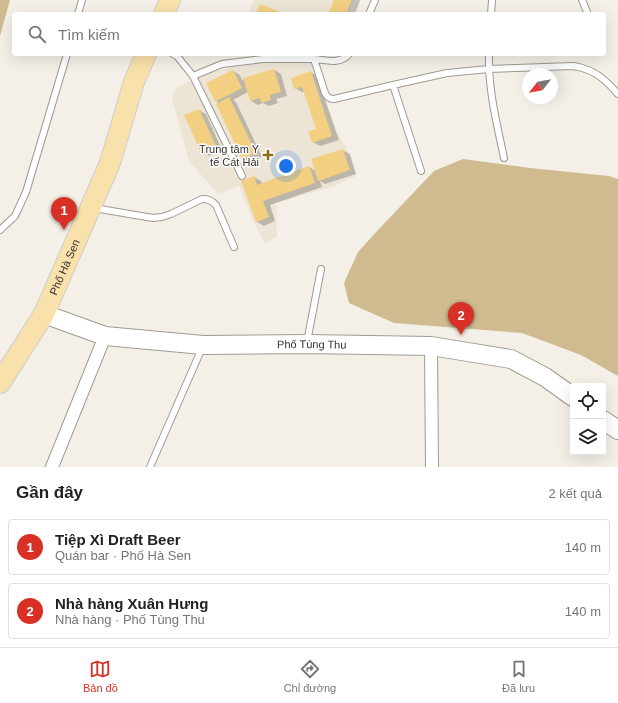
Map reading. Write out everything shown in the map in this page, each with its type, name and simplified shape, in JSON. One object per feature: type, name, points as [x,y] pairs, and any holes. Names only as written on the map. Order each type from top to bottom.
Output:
[{"type":"main road","points":[[165,12],[170,0]]},
{"type":"main road","name":"Phố Hà Sen","points":[[0,383],[44,314],[110,164],[134,82],[145,56]]},
{"type":"main road","name":"Phố Tùng Thu","points":[[44,314],[105,336],[203,345],[307,344],[431,346],[511,359],[545,377],[570,395]]},
{"type":"main road","points":[[606,422],[618,430]]},
{"type":"street","points":[[52,467],[105,336]]},
{"type":"street","points":[[431,346],[432,467]]},
{"type":"lane","points":[[79,12],[82,0]]},
{"type":"lane","points":[[370,12],[375,0]]},
{"type":"lane","points":[[491,12],[492,0]]},
{"type":"lane","points":[[582,0],[587,12]]},
{"type":"lane","points":[[0,230],[15,216],[26,192],[66,56]]},
{"type":"lane","points":[[177,56],[193,76],[242,176]]},
{"type":"lane","points":[[193,76],[222,64],[264,59],[314,59],[337,62],[348,56]]},
{"type":"lane","points":[[489,56],[492,99],[504,158]]},
{"type":"lane","points":[[314,59],[325,93],[330,99],[447,73],[489,69],[573,66],[597,74],[608,82],[618,94]]},
{"type":"lane","points":[[393,85],[421,171]]},
{"type":"lane","points":[[90,208],[153,218],[166,216],[202,199],[212,200],[216,205],[234,246]]},
{"type":"lane","points":[[307,344],[321,269]]},
{"type":"lane","points":[[150,467],[203,345]]},
{"type":"shaded area","points":[[0,0],[10,0],[0,36]]},
{"type":"shaded area","points":[[254,0],[353,0],[348,12],[249,12]]},
{"type":"shaded area","name":"Trung tâm Y tế Cát Hải","points":[[277,62],[312,62],[336,131],[347,149],[356,176],[335,186],[276,203],[277,237],[265,243],[254,223],[239,186],[218,194],[189,161],[172,98],[176,88],[203,75],[233,67]]},
{"type":"shaded area","points":[[463,159],[609,176],[618,179],[618,376],[581,355],[522,333],[394,323],[349,303],[344,283],[358,252],[434,171]]},
{"type":"building","points":[[334,0],[352,0],[347,12],[329,12]]},
{"type":"building","points":[[260,4],[280,12],[257,12]]},
{"type":"building","points":[[274,69],[281,92],[270,95],[271,100],[261,103],[260,98],[250,101],[243,78]]},
{"type":"building","points":[[233,70],[242,88],[215,102],[206,83]]},
{"type":"building","points":[[311,71],[332,136],[312,143],[308,131],[316,129],[302,87],[294,89],[291,78]]},
{"type":"building","points":[[229,97],[256,153],[242,159],[216,104]]},
{"type":"building","points":[[199,109],[216,146],[201,153],[184,115]]},
{"type":"building","points":[[343,149],[350,170],[318,181],[311,159]]},
{"type":"building","points":[[309,166],[315,183],[263,201],[269,217],[256,222],[241,181],[254,176],[257,185]]},
{"type":"place","name":"Trung tâm Y tế Cát Hải","points":[[268,155]]},
{"type":"place","name":"Tiệp Xì Draft Beer","points":[[64,230]]},
{"type":"place","name":"Nhà hàng Xuân Hưng","points":[[461,335]]}]
